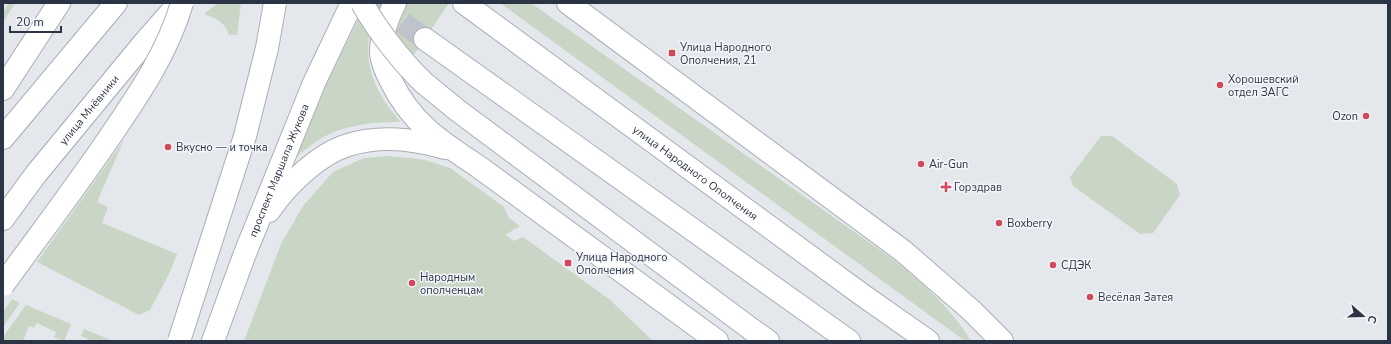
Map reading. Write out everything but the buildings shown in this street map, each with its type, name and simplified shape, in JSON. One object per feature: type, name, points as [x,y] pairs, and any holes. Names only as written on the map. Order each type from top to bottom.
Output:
[{"type":"main road","points":[[3,90],[59,3]]},
{"type":"main road","points":[[3,138],[116,3]]},
{"type":"main road","points":[[3,285],[97,155],[152,74],[167,41],[181,3]]},
{"type":"main road","name":"улица Мнёвники","points":[[3,219],[36,174],[144,43],[181,3]]},
{"type":"main road","points":[[179,341],[245,136],[267,48],[275,3]]},
{"type":"main road","name":"проспект Маршала Жукова","points":[[213,341],[244,256],[314,83],[352,3]]},
{"type":"main road","points":[[362,3],[393,48],[423,82],[457,110],[760,335]]},
{"type":"main road","points":[[395,3],[386,25],[382,44],[382,56],[387,75],[402,101],[416,119],[428,131],[717,341]]},
{"type":"main road","name":"улица Народного Ополчения","points":[[464,3],[861,294],[928,341]]},
{"type":"main road","points":[[568,3],[903,251],[972,311],[1002,341]]},
{"type":"main road","points":[[425,39],[849,341]]},
{"type":"main road","points":[[244,256],[254,233],[283,193],[300,176],[323,157],[336,150],[361,142],[397,139],[429,144],[457,152]]},
{"type":"green space","points":[[9,3],[15,3],[3,22],[3,12]]},
{"type":"green space","points":[[218,3],[241,3],[237,35],[229,35],[223,24],[213,17],[205,15],[205,13]]},
{"type":"green space","points":[[366,3],[379,3],[369,36],[368,51],[374,80],[380,94],[389,108],[401,122],[366,124],[344,129],[323,138],[296,157],[325,88]]},
{"type":"green space","points":[[401,3],[449,3],[405,68],[391,43]]},
{"type":"green space","points":[[500,3],[531,3],[894,260],[916,278],[946,307],[971,341],[965,341]]},
{"type":"green space","points":[[1101,136],[1112,136],[1177,184],[1180,195],[1153,233],[1140,234],[1073,186],[1070,177]]},
{"type":"green space","points":[[124,140],[97,202],[108,207],[102,223],[177,254],[169,274],[150,310],[139,315],[37,262]]},
{"type":"green space","points":[[387,156],[425,160],[450,168],[504,207],[509,218],[520,226],[505,235],[514,241],[523,237],[609,299],[653,341],[244,341],[281,244],[303,206],[333,172],[364,158]]},
{"type":"green space","points":[[12,299],[20,303],[3,327],[3,312]]},
{"type":"green space","points":[[26,305],[71,324],[64,341],[54,337],[56,332],[37,323],[34,328],[29,326],[23,341],[3,341],[3,337]]},
{"type":"green space","points":[[84,329],[113,341],[92,341],[81,336]]},
{"type":"tunnel","points":[[376,3],[425,39]]},
{"type":"place","name":"Улица Народного Ополчения, 21","points":[[672,53]]},
{"type":"place","name":"Хорошевский отдел ЗАГС","points":[[1220,85]]},
{"type":"place","name":"Ozon","points":[[1366,116]]},
{"type":"place","name":"Вкусно — и точка","points":[[168,147]]},
{"type":"place","name":"Air-Gun","points":[[921,164]]},
{"type":"place","name":"Горздрав","points":[[946,187]]},
{"type":"place","name":"Boxberry","points":[[999,223]]},
{"type":"place","name":"Улица Народного Ополчения","points":[[568,263]]},
{"type":"place","name":"СДЭК","points":[[1053,265]]},
{"type":"place","name":"Народным ополченцам","points":[[412,283]]},
{"type":"place","name":"Весёлая Затея","points":[[1090,297]]}]
